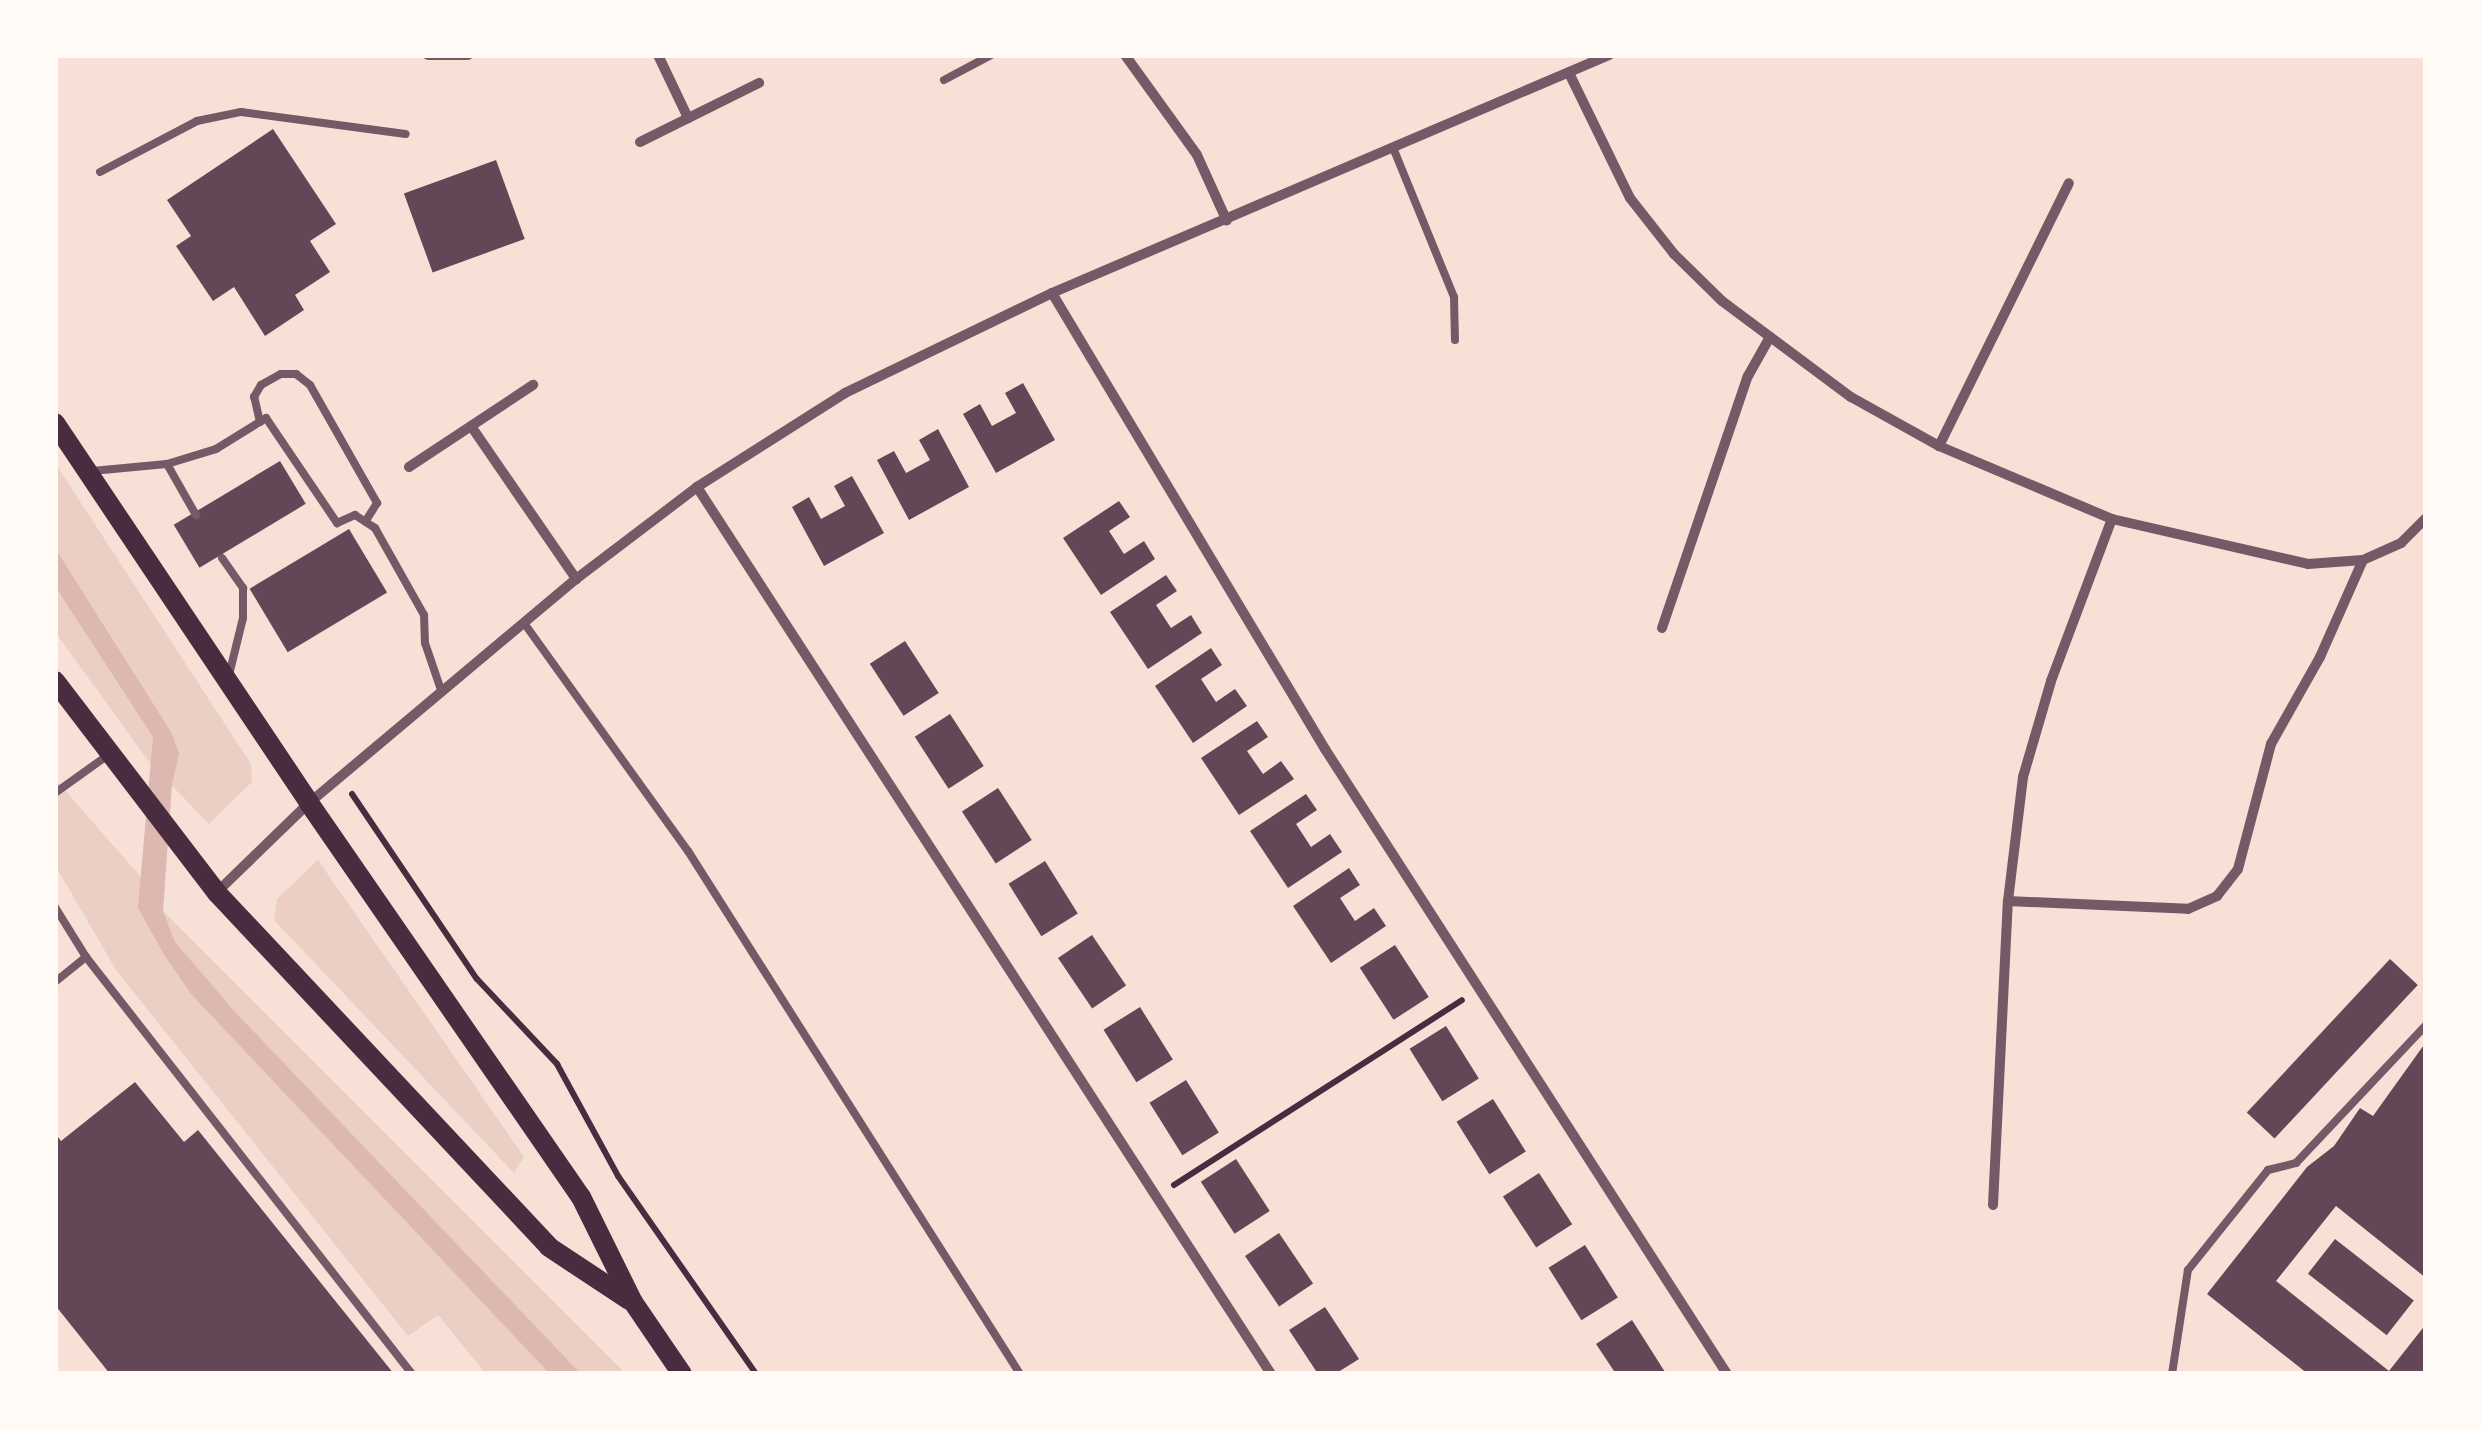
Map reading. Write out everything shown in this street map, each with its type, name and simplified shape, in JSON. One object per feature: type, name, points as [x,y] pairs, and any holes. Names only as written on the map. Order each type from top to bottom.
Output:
[{"type":"main road","points":[[55,423],[308,803],[581,1198],[633,1302],[682,1374]]},
{"type":"main road","points":[[55,681],[217,893],[549,1247],[633,1302]]},
{"type":"street","points":[[428,55],[468,55]]},
{"type":"street","points":[[658,55],[688,118]]},
{"type":"street","points":[[1125,55],[1197,156],[1227,221]]},
{"type":"street","points":[[217,893],[308,803],[576,579],[697,487],[845,393],[1052,293],[1610,55]]},
{"type":"street","points":[[1569,72],[1630,198],[1674,254],[1722,301],[1851,397],[1939,446],[2112,519],[2308,564],[2362,560],[2401,543],[2426,518]]},
{"type":"street","points":[[640,142],[759,83]]},
{"type":"street","points":[[1939,446],[2069,183]]},
{"type":"street","points":[[1052,293],[1326,749],[1728,1374]]},
{"type":"street","points":[[1662,628],[1748,376],[1770,337]]},
{"type":"street","points":[[409,467],[533,385]]},
{"type":"street","points":[[471,426],[576,579]]},
{"type":"street","points":[[697,487],[1271,1374]]},
{"type":"street","points":[[1994,1205],[2008,900],[2023,778],[2051,681],[2112,519]]},
{"type":"street","points":[[2008,900],[2188,909],[2217,896],[2238,869],[2270,744],[2320,657],[2362,560]]},
{"type":"lane","points":[[944,80],[992,55]]},
{"type":"lane","points":[[100,172],[197,122],[242,112],[406,134]]},
{"type":"lane","points":[[1394,150],[1454,297],[1456,340]]},
{"type":"lane","points":[[260,422],[254,397],[261,385],[281,374],[296,374],[310,385],[377,503],[365,522]]},
{"type":"lane","points":[[88,472],[167,464],[216,449],[266,418],[338,522],[354,515],[374,528],[424,615],[425,643],[441,690]]},
{"type":"lane","points":[[167,464],[196,515]]},
{"type":"lane","points":[[222,558],[242,588],[243,618],[228,682]]},
{"type":"lane","points":[[524,623],[688,851],[1020,1374]]},
{"type":"lane","points":[[55,792],[110,754]]},
{"type":"lane","points":[[55,907],[86,957],[412,1374]]},
{"type":"lane","points":[[55,982],[86,957]]},
{"type":"lane","points":[[2172,1374],[2188,1270],[2268,1170],[2296,1163],[2426,1024]]},
{"type":"path","points":[[340,776],[477,979],[557,1064],[618,1176],[756,1374]]},
{"type":"path","points":[[1156,1196],[1480,988]]},
{"type":"shaded area","points":[[55,463],[251,764],[252,782],[209,824],[150,763],[55,632]]},
{"type":"shaded area","points":[[55,548],[171,732],[179,753],[172,785],[163,911],[175,942],[236,1013],[581,1374],[550,1374],[191,994],[163,953],[138,908],[153,737],[55,586]]},
{"type":"shaded area","points":[[55,779],[140,876],[163,911],[626,1374],[486,1374],[438,1315],[408,1336],[116,970],[55,865]]},
{"type":"shaded area","points":[[318,860],[524,1157],[514,1173],[274,920],[277,899]]},
{"type":"building","points":[[273,129],[336,224],[310,241],[330,272],[295,295],[304,310],[265,336],[234,287],[213,301],[176,246],[191,236],[167,200]]},
{"type":"building","points":[[496,160],[525,239],[433,272],[404,194]]},
{"type":"building","points":[[1023,383],[1055,440],[996,473],[963,414],[980,404],[992,426],[1016,413],[1005,393]]},
{"type":"building","points":[[938,429],[969,487],[909,520],[877,460],[894,451],[906,473],[930,460],[919,440]]},
{"type":"building","points":[[280,461],[306,504],[199,568],[174,525]]},
{"type":"building","points":[[852,476],[884,533],[824,566],[792,507],[809,497],[821,519],[845,506],[834,486]]},
{"type":"building","points":[[1119,501],[1130,517],[1109,531],[1124,554],[1144,541],[1155,559],[1101,595],[1063,538]]},
{"type":"building","points":[[349,529],[387,592],[288,652],[250,589]]},
{"type":"building","points":[[1166,575],[1177,591],[1156,605],[1171,628],[1191,615],[1202,633],[1148,669],[1110,612]]},
{"type":"building","points":[[905,641],[939,693],[904,716],[870,664]]},
{"type":"building","points":[[1211,648],[1222,665],[1201,679],[1216,702],[1235,689],[1247,706],[1193,743],[1155,686]]},
{"type":"building","points":[[950,714],[984,766],[949,789],[915,737]]},
{"type":"building","points":[[1257,721],[1268,737],[1247,751],[1263,774],[1281,761],[1294,779],[1239,815],[1201,758]]},
{"type":"building","points":[[998,788],[1032,840],[996,863],[962,811]]},
{"type":"building","points":[[1306,794],[1317,810],[1296,824],[1311,847],[1330,834],[1342,852],[1288,888],[1250,831]]},
{"type":"building","points":[[1045,861],[1078,914],[1041,936],[1009,884]]},
{"type":"building","points":[[1349,868],[1360,885],[1340,898],[1355,921],[1374,908],[1386,926],[1331,963],[1293,906]]},
{"type":"building","points":[[1092,935],[1126,986],[1092,1008],[1058,958]]},
{"type":"building","points":[[1395,945],[1429,997],[1394,1020],[1360,968]]},
{"type":"building","points":[[2390,959],[2418,985],[2275,1139],[2247,1113]]},
{"type":"building","points":[[1140,1007],[1173,1060],[1136,1082],[1104,1030]]},
{"type":"building","points":[[1446,1026],[1479,1079],[1442,1101],[1410,1049]]},
{"type":"building","points":[[2426,1042],[2426,1278],[2336,1206],[2276,1281],[2389,1371],[2426,1324],[2426,1374],[2308,1374],[2207,1294],[2307,1167],[2334,1146],[2360,1108],[2373,1116]]},
{"type":"building","points":[[1186,1080],[1219,1133],[1182,1155],[1150,1103]]},
{"type":"building","points":[[135,1082],[184,1142],[198,1130],[394,1374],[110,1374],[55,1305],[55,1133],[61,1141]]},
{"type":"building","points":[[1493,1099],[1526,1152],[1489,1174],[1457,1122]]},
{"type":"building","points":[[1236,1159],[1270,1211],[1235,1234],[1201,1182]]},
{"type":"building","points":[[1539,1173],[1572,1224],[1536,1248],[1503,1196]]},
{"type":"building","points":[[1279,1233],[1313,1284],[1279,1306],[1245,1256]]},
{"type":"building","points":[[2335,1239],[2414,1301],[2387,1335],[2308,1274]]},
{"type":"building","points":[[1585,1245],[1618,1298],[1581,1320],[1549,1268]]},
{"type":"building","points":[[1325,1307],[1359,1359],[1335,1374],[1318,1374],[1289,1330]]},
{"type":"building","points":[[1632,1320],[1665,1372],[1662,1374],[1616,1374],[1596,1344]]}]
